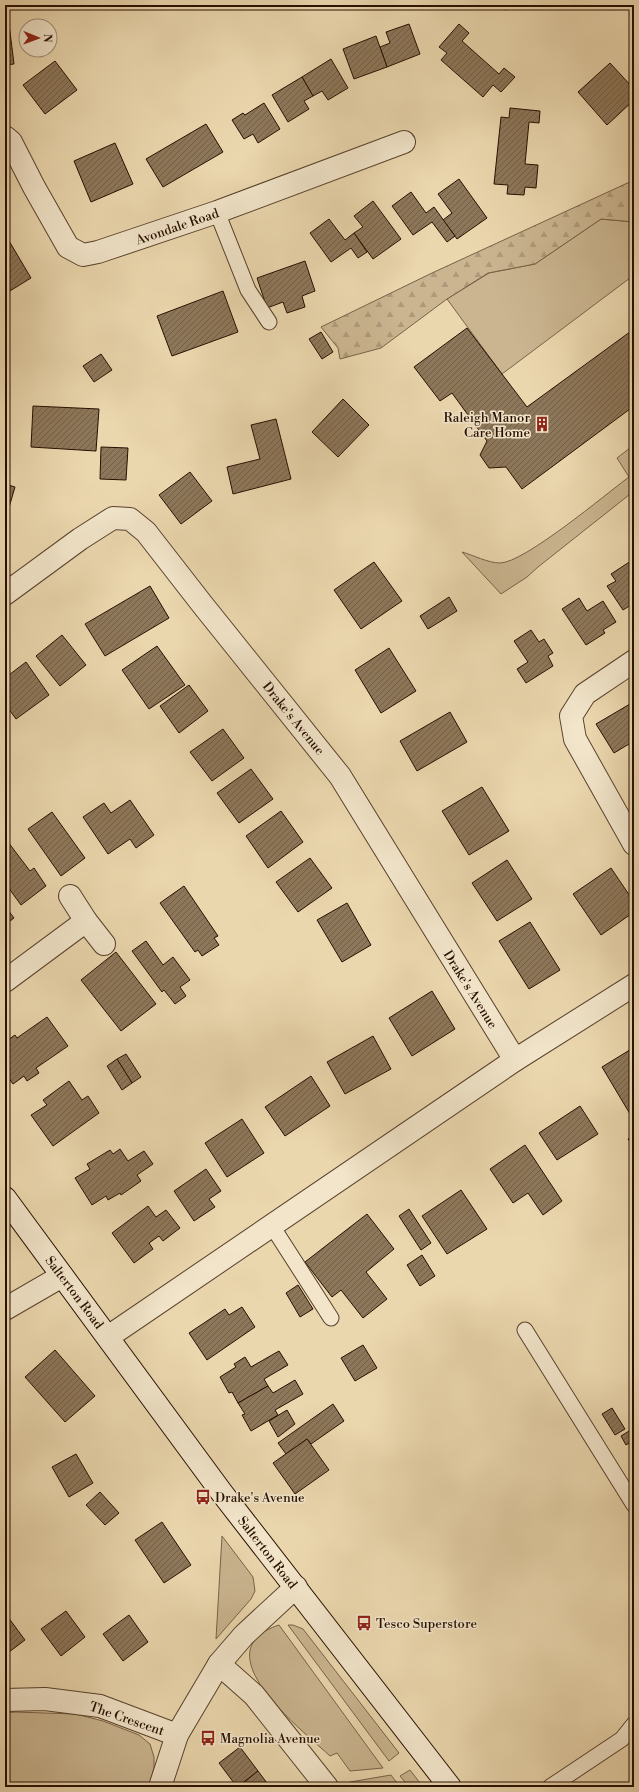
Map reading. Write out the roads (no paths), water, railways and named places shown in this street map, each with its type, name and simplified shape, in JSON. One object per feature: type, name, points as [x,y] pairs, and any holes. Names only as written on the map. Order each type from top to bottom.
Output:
[{"type":"street","name":"Avondale Road","points":[[5,137],[11,142],[34,187],[68,247],[83,255],[98,252],[217,212],[404,142]]},
{"type":"street","name":"Drake's Avenue","points":[[5,594],[80,539],[113,518],[130,519],[146,532],[340,776],[515,1060]]},
{"type":"street","points":[[634,661],[585,694],[571,716],[575,739],[634,844]]},
{"type":"street","points":[[70,896],[86,921],[104,944]]},
{"type":"street","points":[[5,981],[86,921]]},
{"type":"street","points":[[108,1337],[515,1060],[634,984]]},
{"type":"street","name":"Salterton Road","points":[[5,1198],[222,1494],[450,1787]]},
{"type":"street","points":[[5,1309],[62,1276]]},
{"type":"street","points":[[160,1787],[177,1735],[219,1664],[244,1635],[296,1588]]},
{"type":"street","points":[[219,1664],[254,1695],[327,1787]]},
{"type":"street","name":"The Crescent","points":[[5,1700],[45,1699],[100,1706],[177,1735]]},
{"type":"lane","points":[[217,212],[248,290],[269,322]]},
{"type":"lane","points":[[272,1226],[332,1318]]},
{"type":"lane","points":[[525,1330],[634,1506]]},
{"type":"lane","points":[[550,1787],[628,1737],[634,1724]]},
{"type":"place","name":"Raleigh Manor Care Home","points":[[542,424]]},
{"type":"place","name":"Drake's Avenue","points":[[203,1497]]},
{"type":"place","name":"Tesco Superstore","points":[[364,1623]]},
{"type":"place","name":"Magnolia Avenue","points":[[208,1738]]}]
